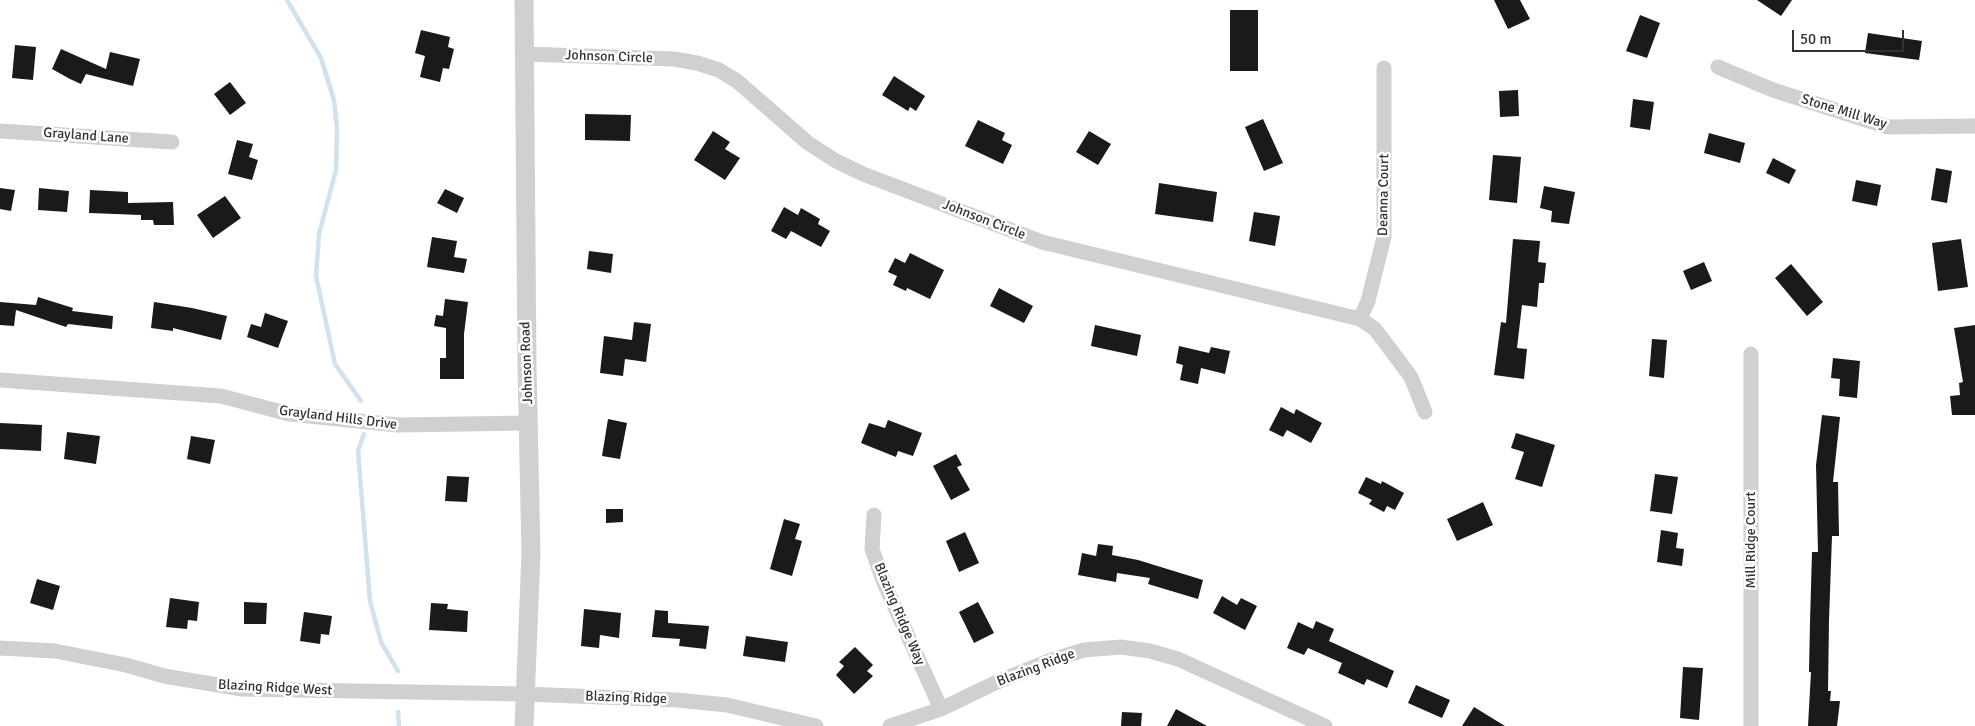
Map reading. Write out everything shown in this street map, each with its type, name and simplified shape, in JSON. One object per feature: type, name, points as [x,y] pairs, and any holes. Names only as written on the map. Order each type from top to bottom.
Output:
[{"type":"street","name":"Johnson Road","points":[[524,0],[526,367],[529,423],[531,554],[524,726]]},
{"type":"street","name":"Johnson Circle","points":[[524,54],[674,59],[697,63],[719,70],[737,81],[808,143],[836,161],[863,174],[1042,242],[1360,318],[1375,329],[1411,377],[1425,412]]},
{"type":"street","name":"Stone Mill Way","points":[[1718,67],[1773,90],[1888,127],[1975,126]]},
{"type":"street","name":"Deanna Court","points":[[1360,318],[1368,301],[1384,237],[1384,68]]},
{"type":"street","name":"Grayland Lane","points":[[0,131],[172,142]]},
{"type":"street","name":"Mill Ridge Court","points":[[1751,354],[1751,726]]},
{"type":"street","name":"Grayland Hills Drive","points":[[0,380],[221,396],[289,414],[398,425],[529,423]]},
{"type":"street","name":"Blazing Ridge Way","points":[[874,515],[872,549],[884,583],[941,709]]},
{"type":"street","name":"Blazing Ridge West","points":[[0,648],[55,651],[126,665],[164,676],[242,690],[524,694]]},
{"type":"street","name":"Blazing Ridge","points":[[890,726],[941,709],[997,682],[1048,661],[1084,650],[1122,648],[1150,651],[1178,659],[1324,726]]},
{"type":"street","name":"Blazing Ridge","points":[[524,694],[677,700],[727,705],[816,726]]},
{"type":"building","points":[[1494,0],[1520,0],[1530,19],[1508,29]]},
{"type":"building","points":[[1757,0],[1792,0],[1781,16]]},
{"type":"building","points":[[1230,10],[1258,10],[1258,71],[1230,71]]},
{"type":"building","points":[[1640,15],[1660,23],[1647,58],[1626,51]]},
{"type":"building","points":[[421,30],[450,37],[448,47],[454,49],[449,69],[443,68],[440,82],[420,77],[425,56],[415,53]]},
{"type":"building","points":[[1868,33],[1922,41],[1919,60],[1865,53]]},
{"type":"building","points":[[15,45],[36,47],[33,80],[12,78]]},
{"type":"building","points":[[61,49],[106,69],[110,52],[140,59],[133,86],[86,74],[81,84],[70,79],[52,69]]},
{"type":"building","points":[[894,76],[925,96],[916,111],[910,107],[908,111],[882,95]]},
{"type":"building","points":[[230,82],[246,103],[230,115],[214,94]]},
{"type":"building","points":[[1518,90],[1519,116],[1500,117],[1499,91]]},
{"type":"building","points":[[1633,99],[1654,102],[1650,130],[1630,127]]},
{"type":"building","points":[[585,114],[631,115],[630,141],[585,140]]},
{"type":"building","points":[[1263,119],[1283,163],[1264,171],[1245,127]]},
{"type":"building","points":[[978,120],[1005,133],[1002,140],[1012,145],[1003,164],[965,146]]},
{"type":"building","points":[[713,131],[730,142],[725,149],[740,158],[725,180],[694,160]]},
{"type":"building","points":[[1089,131],[1111,144],[1098,165],[1076,152]]},
{"type":"building","points":[[1709,133],[1745,143],[1740,163],[1704,153]]},
{"type":"building","points":[[237,140],[253,144],[249,157],[258,160],[252,180],[228,174]]},
{"type":"building","points":[[1493,155],[1521,157],[1517,203],[1489,200]]},
{"type":"building","points":[[1773,158],[1796,170],[1789,184],[1766,173]]},
{"type":"building","points":[[1936,168],[1952,171],[1947,203],[1931,200]]},
{"type":"building","points":[[1856,180],[1881,185],[1877,206],[1852,201]]},
{"type":"building","points":[[1159,183],[1217,192],[1213,222],[1155,214]]},
{"type":"building","points":[[1544,186],[1575,192],[1569,224],[1551,222],[1552,211],[1540,208]]},
{"type":"building","points":[[0,188],[15,190],[11,211],[0,209]]},
{"type":"building","points":[[39,188],[69,191],[67,212],[38,210]]},
{"type":"building","points":[[445,189],[464,198],[457,213],[437,203]]},
{"type":"building","points":[[90,190],[128,192],[128,203],[173,202],[174,225],[154,225],[153,220],[141,220],[141,215],[89,213]]},
{"type":"building","points":[[225,196],[241,218],[213,238],[197,215]]},
{"type":"building","points":[[784,207],[798,215],[801,208],[820,219],[818,224],[830,231],[821,247],[791,231],[786,239],[771,231]]},
{"type":"building","points":[[1254,212],[1280,216],[1275,246],[1249,241]]},
{"type":"building","points":[[432,237],[457,241],[454,257],[467,259],[464,273],[427,267]]},
{"type":"building","points":[[1513,239],[1540,241],[1538,262],[1546,263],[1544,283],[1539,283],[1537,307],[1522,305],[1517,348],[1527,349],[1524,379],[1494,375],[1501,322],[1506,323]]},
{"type":"building","points":[[1961,239],[1968,287],[1938,291],[1932,243]]},
{"type":"building","points":[[589,251],[613,254],[611,273],[587,269]]},
{"type":"building","points":[[910,253],[944,270],[930,299],[907,288],[906,291],[893,285],[897,276],[888,272],[895,258],[905,263]]},
{"type":"building","points":[[1704,262],[1712,281],[1691,290],[1683,271]]},
{"type":"building","points":[[1791,264],[1823,302],[1807,316],[1775,278]]},
{"type":"building","points":[[999,288],[1033,306],[1024,323],[990,306]]},
{"type":"building","points":[[38,297],[73,308],[72,311],[113,316],[112,329],[68,324],[66,327],[16,310],[14,326],[0,325],[0,302],[36,305]]},
{"type":"building","points":[[445,299],[468,302],[464,334],[464,379],[440,379],[440,358],[446,358],[446,328],[434,326],[436,315],[443,316]]},
{"type":"building","points":[[154,302],[227,316],[221,340],[173,328],[173,331],[151,328]]},
{"type":"building","points":[[265,313],[288,321],[278,348],[247,337],[251,324],[261,327]]},
{"type":"building","points":[[634,322],[651,324],[646,362],[625,359],[623,376],[600,373],[604,336],[632,340]]},
{"type":"building","points":[[1095,325],[1141,335],[1137,356],[1091,346]]},
{"type":"building","points":[[1975,325],[1975,415],[1952,415],[1950,396],[1960,395],[1959,383],[1963,382],[1954,328]]},
{"type":"building","points":[[1652,339],[1667,340],[1664,378],[1649,376]]},
{"type":"building","points":[[1179,346],[1209,353],[1211,347],[1230,351],[1225,374],[1201,368],[1198,384],[1180,380],[1183,365],[1176,363]]},
{"type":"building","points":[[1833,358],[1860,361],[1857,398],[1839,396],[1840,379],[1831,378]]},
{"type":"building","points":[[1281,407],[1294,414],[1296,409],[1322,423],[1311,443],[1287,430],[1283,437],[1269,430]]},
{"type":"building","points":[[1822,415],[1840,417],[1833,482],[1838,482],[1839,536],[1832,536],[1828,691],[1831,691],[1830,701],[1840,701],[1837,726],[1808,726],[1811,672],[1809,672],[1812,552],[1818,552],[1816,465]]},
{"type":"building","points":[[608,419],[627,423],[620,459],[602,456]]},
{"type":"building","points":[[888,420],[922,433],[913,456],[898,451],[896,457],[861,443],[869,423],[885,428]]},
{"type":"building","points":[[0,423],[42,425],[41,451],[0,449]]},
{"type":"building","points":[[67,432],[100,436],[96,464],[64,459]]},
{"type":"building","points":[[1516,433],[1555,445],[1542,487],[1515,479],[1524,452],[1511,448]]},
{"type":"building","points":[[191,436],[215,440],[210,464],[187,459]]},
{"type":"building","points":[[956,454],[962,465],[957,467],[970,490],[951,500],[933,466]]},
{"type":"building","points":[[1655,474],[1678,477],[1672,514],[1650,511]]},
{"type":"building","points":[[447,476],[469,477],[467,502],[445,501]]},
{"type":"building","points":[[1366,477],[1381,484],[1382,481],[1404,493],[1395,510],[1387,506],[1384,512],[1369,504],[1372,500],[1358,493]]},
{"type":"building","points":[[1483,502],[1493,525],[1457,541],[1447,519]]},
{"type":"building","points":[[606,509],[623,509],[623,522],[606,523]]},
{"type":"building","points":[[784,519],[800,524],[795,539],[802,541],[792,576],[770,569]]},
{"type":"building","points":[[1661,530],[1678,533],[1676,548],[1684,549],[1682,566],[1657,562]]},
{"type":"building","points":[[965,532],[979,563],[959,572],[946,541]]},
{"type":"building","points":[[1098,544],[1113,546],[1112,555],[1138,560],[1203,580],[1198,599],[1148,584],[1150,578],[1117,573],[1116,582],[1078,575],[1082,553],[1096,556]]},
{"type":"building","points":[[37,579],[60,586],[53,610],[30,603]]},
{"type":"building","points":[[1222,596],[1237,605],[1241,598],[1257,606],[1245,630],[1213,613]]},
{"type":"building","points":[[170,598],[199,602],[197,621],[188,620],[187,629],[166,627]]},
{"type":"building","points":[[244,602],[267,603],[266,624],[244,624]]},
{"type":"building","points":[[978,602],[994,633],[974,643],[959,612]]},
{"type":"building","points":[[431,603],[448,604],[447,609],[468,611],[467,632],[429,630]]},
{"type":"building","points":[[584,609],[621,613],[619,638],[600,635],[599,648],[581,646]]},
{"type":"building","points":[[655,610],[668,611],[668,623],[709,626],[706,649],[679,646],[680,639],[652,637]]},
{"type":"building","points":[[304,612],[332,616],[329,635],[321,634],[320,644],[300,641]]},
{"type":"building","points":[[1316,621],[1334,629],[1329,641],[1394,671],[1387,688],[1367,679],[1364,685],[1338,673],[1342,663],[1308,648],[1304,655],[1287,648],[1298,622],[1313,629]]},
{"type":"building","points":[[746,636],[788,642],[785,662],[743,656]]},
{"type":"building","points":[[855,647],[873,665],[867,671],[873,676],[854,694],[836,675],[844,666],[839,662]]},
{"type":"building","points":[[1683,667],[1703,668],[1699,720],[1680,718]]},
{"type":"building","points":[[1416,685],[1450,700],[1442,718],[1408,703]]},
{"type":"building","points":[[1474,707],[1505,726],[1462,726]]},
{"type":"building","points":[[1176,709],[1207,726],[1167,726]]},
{"type":"building","points":[[1122,712],[1142,713],[1141,726],[1121,726]]},
{"type":"waterway","points":[[287,0],[321,58],[334,100],[337,128],[336,170],[319,234],[316,276],[335,364],[361,401]]},
{"type":"waterway","points":[[364,434],[358,451],[370,601],[381,642],[398,671]]},
{"type":"waterway","points":[[398,712],[399,726]]}]
